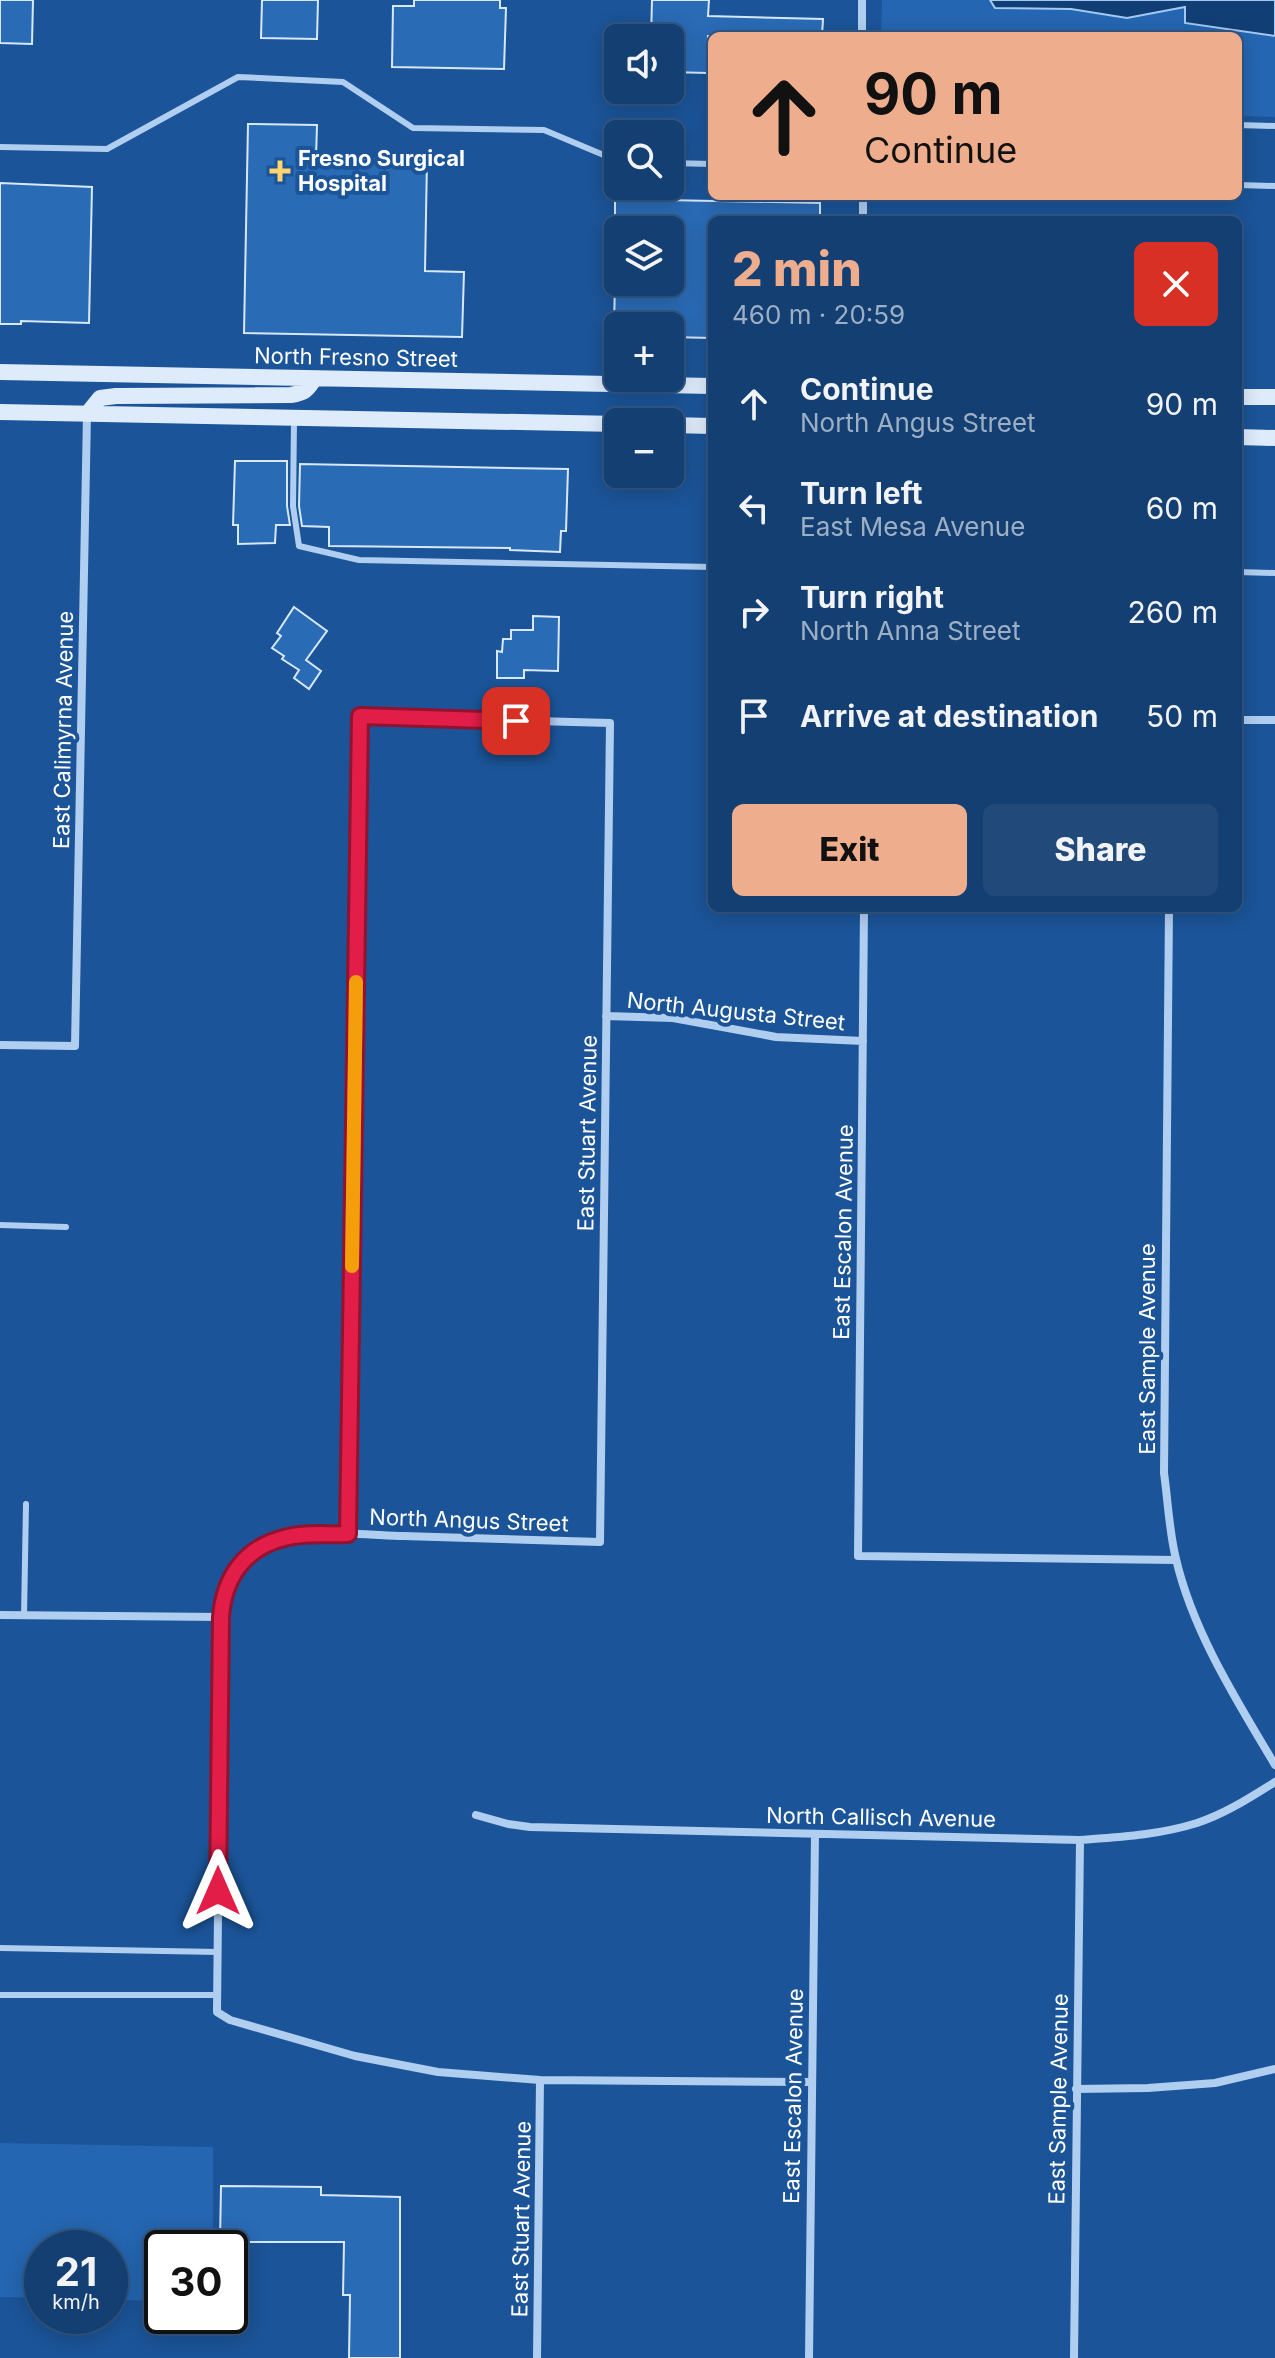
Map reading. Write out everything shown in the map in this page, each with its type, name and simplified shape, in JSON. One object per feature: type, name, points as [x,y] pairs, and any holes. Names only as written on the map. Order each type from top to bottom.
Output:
[{"type":"main road","name":"North Fresno Street","points":[[0,372],[708,386]]},
{"type":"main road","points":[[87,414],[100,398],[291,395],[307,390],[314,379]]},
{"type":"main road","points":[[1242,397],[1275,397]]},
{"type":"main road","points":[[0,412],[604,424]]},
{"type":"main road","points":[[684,425],[708,426]]},
{"type":"main road","points":[[1242,437],[1275,438]]},
{"type":"street","points":[[862,0],[862,32]]},
{"type":"street","name":"East Calimyrna Avenue","points":[[0,1045],[75,1046],[87,414]]},
{"type":"street","name":"East Stuart Avenue","points":[[348,1534],[360,716],[610,723],[600,1542]]},
{"type":"street","points":[[1242,720],[1275,720]]},
{"type":"street","name":"East Escalon Avenue","points":[[864,912],[858,1556],[1176,1560]]},
{"type":"street","name":"East Sample Avenue","points":[[1169,912],[1164,1473],[1176,1560],[1199,1626],[1222,1675],[1275,1765]]},
{"type":"street","name":"North Augusta Street","points":[[606,1016],[673,1018],[776,1037],[863,1041]]},
{"type":"street","name":"North Angus Street","points":[[540,2080],[438,2072],[355,2056],[230,2020],[217,2012],[221,1617],[226,1586],[236,1570],[249,1556],[286,1537],[348,1534],[600,1542]]},
{"type":"street","points":[[0,1615],[221,1617]]},
{"type":"street","name":"North Callisch Avenue","points":[[476,1815],[530,1827],[1080,1840],[1141,1836],[1199,1822],[1246,1800],[1275,1782]]},
{"type":"street","name":"East Escalon Avenue","points":[[809,2358],[815,1834]]},
{"type":"street","name":"East Sample Avenue","points":[[1074,2358],[1080,1840]]},
{"type":"street","points":[[1076,2089],[1215,2083],[1275,2069]]},
{"type":"street","points":[[540,2080],[811,2082]]},
{"type":"street","name":"East Stuart Avenue","points":[[537,2358],[540,2080]]},
{"type":"lane","points":[[0,147],[107,149],[238,77],[343,82],[413,128],[544,130],[604,155]]},
{"type":"lane","points":[[1242,125],[1275,126]]},
{"type":"lane","points":[[684,163],[708,164]]},
{"type":"lane","points":[[1242,185],[1275,186]]},
{"type":"lane","points":[[294,418],[293,506],[299,546],[359,560],[708,567]]},
{"type":"lane","points":[[1242,572],[1275,573]]},
{"type":"lane","points":[[0,1225],[66,1227]]},
{"type":"lane","points":[[24,1616],[26,1504]]},
{"type":"lane","points":[[0,1948],[218,1952]]},
{"type":"lane","points":[[0,1995],[216,1995]]},
{"type":"shaded area","points":[[882,0],[1275,0],[1275,117],[1242,116],[1242,32],[881,32]]},
{"type":"shaded area","points":[[990,0],[1275,0],[1275,36],[1185,23],[1185,7],[1127,18],[1071,9],[995,8]]},
{"type":"shaded area","points":[[0,2143],[213,2147],[213,2230],[144,2230],[144,2301],[128,2300],[128,2230],[24,2230],[24,2298],[0,2297]]},
{"type":"building","points":[[0,0],[33,0],[32,44],[0,43]]},
{"type":"building","points":[[262,0],[318,0],[317,39],[261,38]]},
{"type":"building","points":[[414,0],[500,0],[500,8],[506,8],[504,69],[392,67],[393,6],[414,6]]},
{"type":"building","points":[[652,0],[709,0],[708,16],[823,19],[822,32],[708,32],[707,73],[684,72],[684,24],[651,24]]},
{"type":"building","points":[[248,124],[317,125],[316,158],[427,160],[425,271],[464,272],[462,337],[244,333]]},
{"type":"building","points":[[0,183],[92,187],[89,323],[21,321],[21,324],[0,324]]},
{"type":"building","points":[[615,200],[820,203],[820,216],[708,216],[708,338],[684,337],[684,312],[614,312],[615,296],[684,296],[684,216],[615,216]]},
{"type":"building","points":[[235,461],[287,461],[290,525],[276,525],[275,543],[238,544],[238,525],[233,525]]},
{"type":"building","points":[[300,464],[568,469],[566,531],[561,531],[560,552],[510,548],[329,546],[329,527],[302,526]]},
{"type":"building","points":[[294,607],[327,631],[306,660],[321,671],[309,689],[294,678],[299,670],[272,648],[281,636],[277,633]]},
{"type":"building","points":[[533,616],[559,617],[558,671],[524,670],[524,678],[497,678],[497,651],[502,652],[503,639],[511,639],[511,630],[533,630]]},
{"type":"building","points":[[221,2186],[321,2187],[321,2195],[400,2197],[400,2358],[349,2358],[350,2295],[343,2295],[344,2242],[248,2242],[248,2230],[220,2230]]},
{"type":"slow traffic","points":[[352,1266],[356,982]]},
{"type":"place","name":"Fresno Surgical Hospital","points":[[280,171]]},
{"type":"route","points":[[218,1891],[221,1617],[226,1586],[249,1556],[268,1544],[286,1537],[348,1534],[360,716],[516,721]]}]
